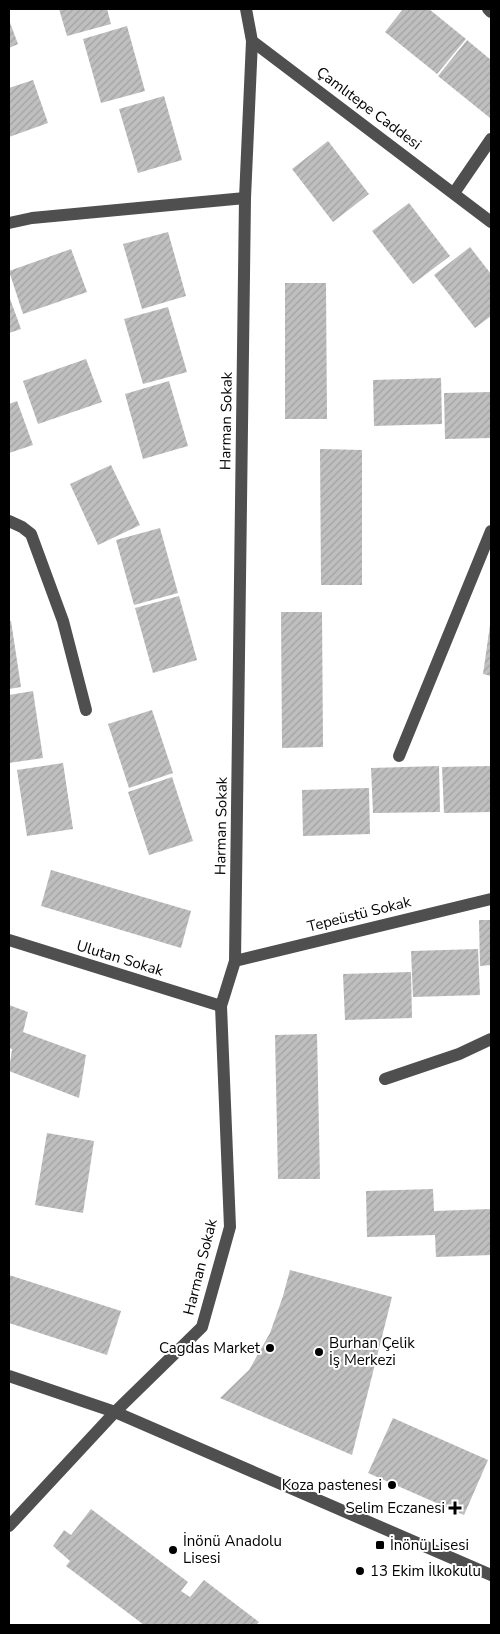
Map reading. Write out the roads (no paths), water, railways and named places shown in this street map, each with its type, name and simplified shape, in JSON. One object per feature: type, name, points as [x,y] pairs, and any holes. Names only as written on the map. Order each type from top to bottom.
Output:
[{"type":"street","points":[[246,9],[252,41]]},
{"type":"street","points":[[488,9],[491,12]]},
{"type":"street","name":"Çamlıtepe Caddesi","points":[[252,41],[491,222]]},
{"type":"street","name":"Harman Sokak","points":[[9,1526],[115,1412],[202,1327],[230,1227],[221,1006],[235,961],[245,198],[252,41]]},
{"type":"street","points":[[454,193],[491,139]]},
{"type":"street","points":[[9,224],[32,218],[245,198]]},
{"type":"street","points":[[9,521],[31,534],[63,621],[86,710]]},
{"type":"street","points":[[399,756],[491,531]]},
{"type":"street","name":"Tepeüstü Sokak","points":[[235,961],[491,898]]},
{"type":"street","name":"Ulutan Sokak","points":[[9,940],[221,1006]]},
{"type":"street","points":[[385,1079],[459,1054],[491,1039]]},
{"type":"street","points":[[9,1376],[115,1412],[491,1575]]},
{"type":"place","name":"Cagdas Market","points":[[270,1348]]},
{"type":"place","name":"Burhan Çelik İş Merkezi","points":[[319,1352]]},
{"type":"place","name":"Koza pastenesi","points":[[392,1485]]},
{"type":"place","name":"Selim Eczanesi","points":[[455,1508]]},
{"type":"place","name":"İnönü Lisesi","points":[[380,1545]]},
{"type":"place","name":"İnönü Anadolu Lisesi","points":[[173,1550]]},
{"type":"place","name":"13 Ekim İlkokulu","points":[[360,1571]]}]
